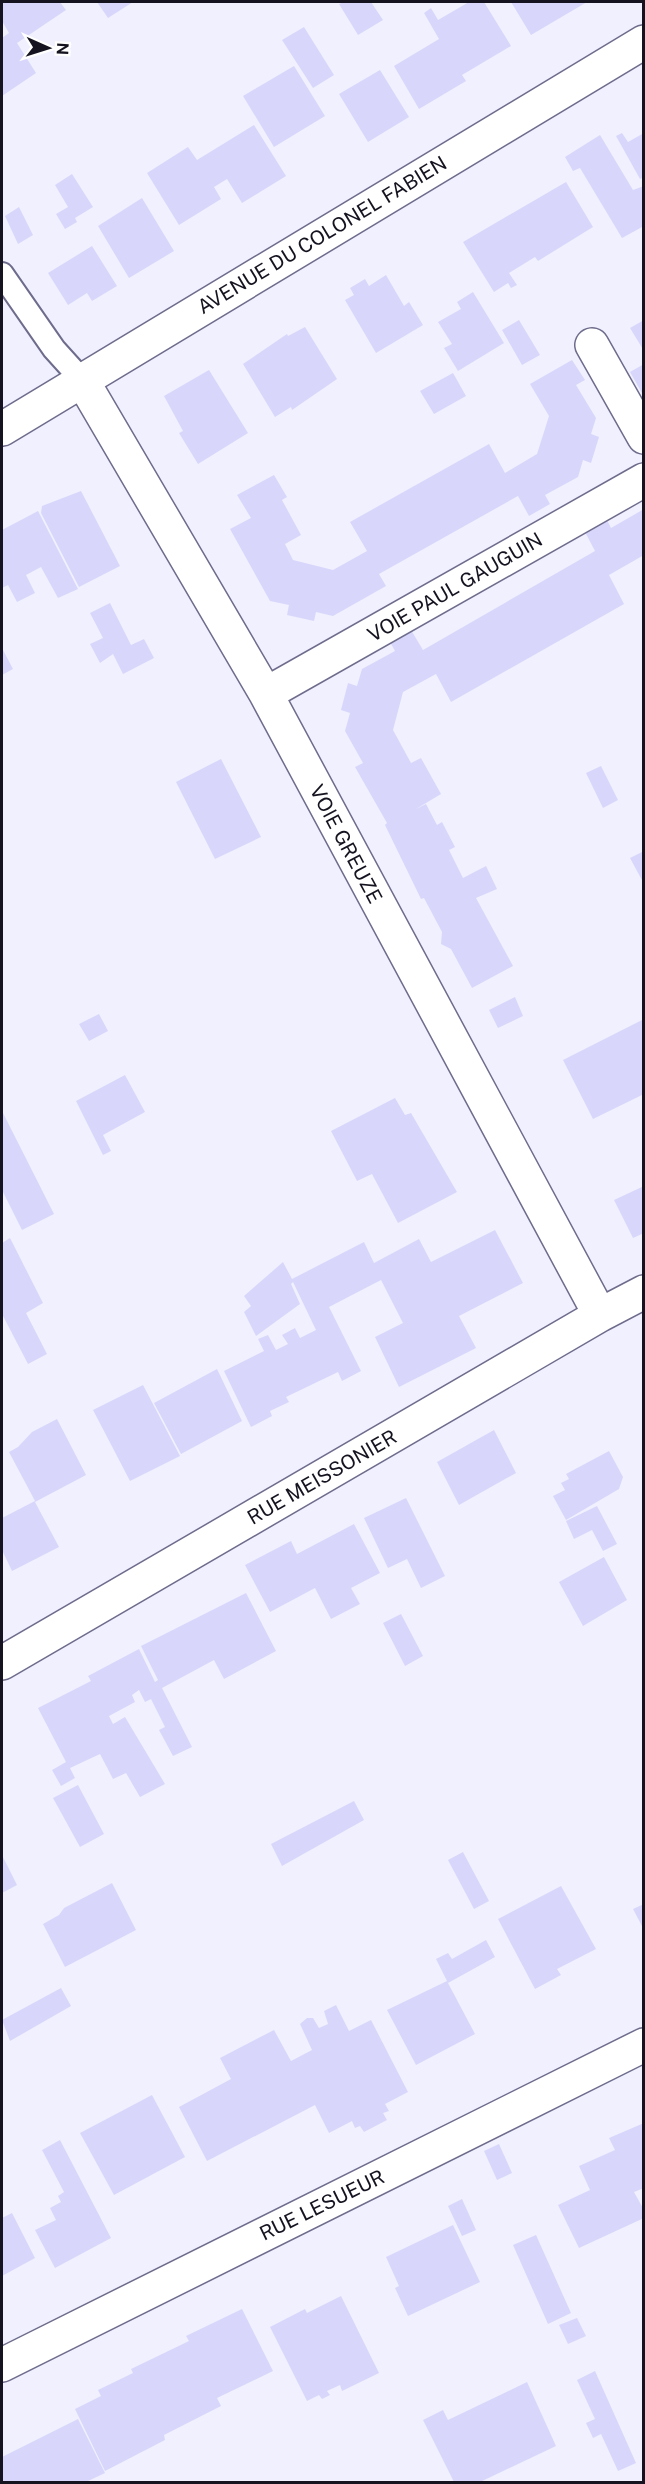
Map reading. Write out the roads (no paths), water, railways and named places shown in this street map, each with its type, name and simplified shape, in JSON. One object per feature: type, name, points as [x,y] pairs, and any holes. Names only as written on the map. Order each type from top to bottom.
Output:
[{"type":"street","name":"AVENUE DU COLONEL FABIEN","points":[[2,429],[644,42]]},
{"type":"street","points":[[592,345],[644,437]]},
{"type":"street","name":"VOIE GREUZE","points":[[82,380],[266,694],[600,1315]]},
{"type":"street","name":"VOIE PAUL GAUGUIN","points":[[266,694],[644,480]]},
{"type":"street","name":"RUE MEISSONIER","points":[[2,1663],[600,1315],[644,1292]]},
{"type":"street","name":"RUE LESUEUR","points":[[2,2365],[644,2045]]},
{"type":"lane","points":[[2,274],[54,349],[82,380]]}]
